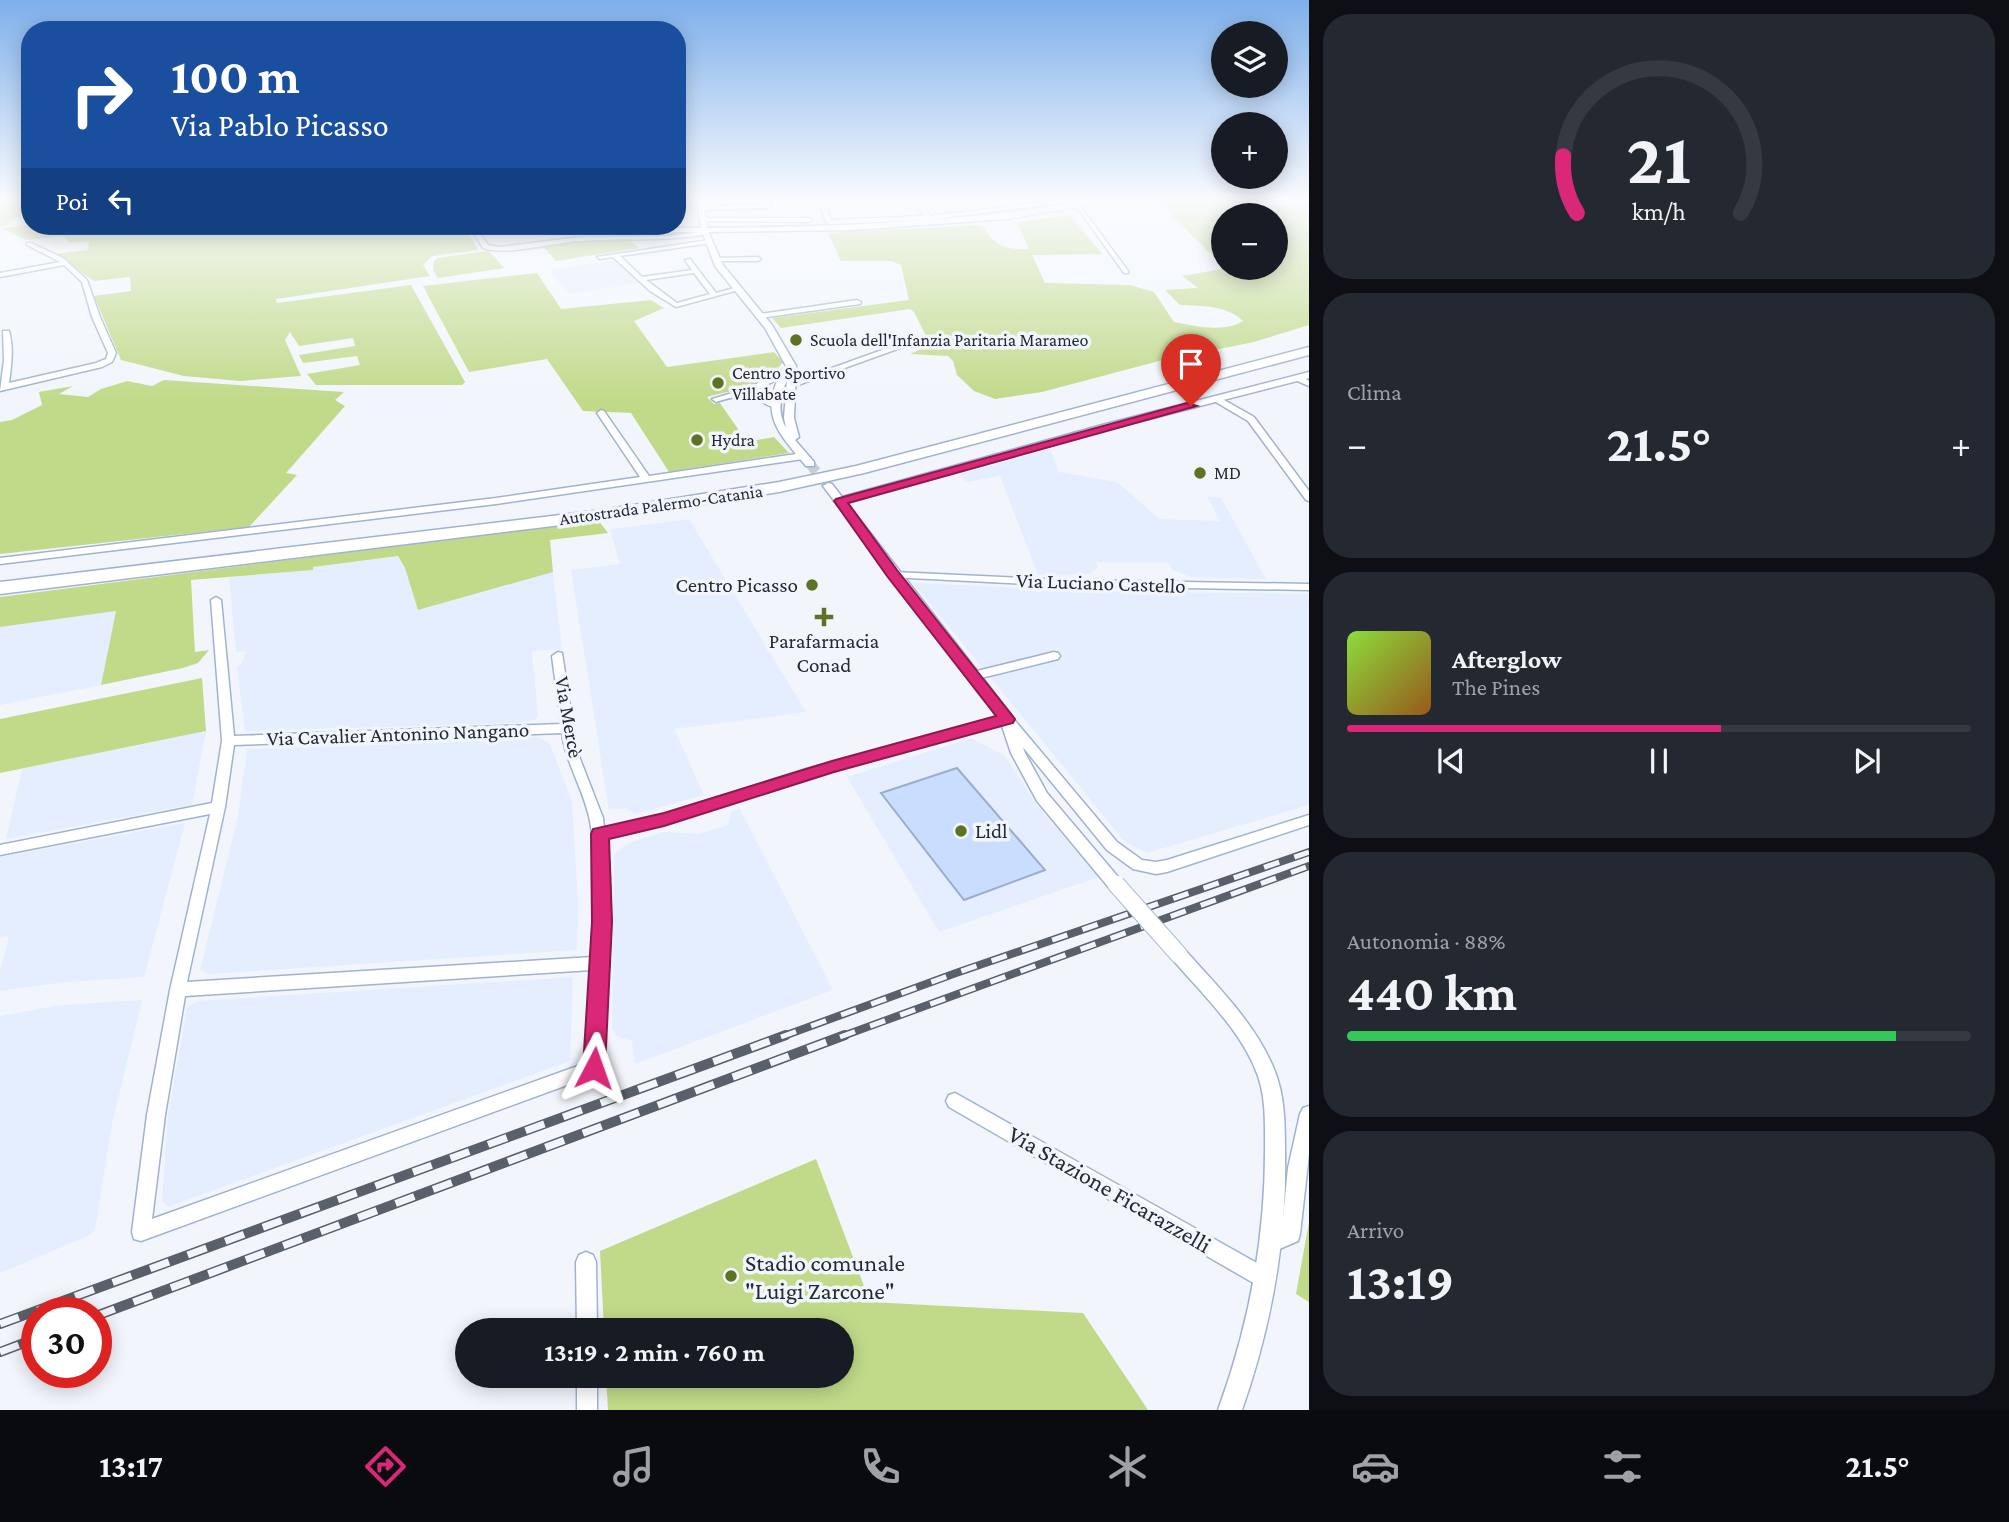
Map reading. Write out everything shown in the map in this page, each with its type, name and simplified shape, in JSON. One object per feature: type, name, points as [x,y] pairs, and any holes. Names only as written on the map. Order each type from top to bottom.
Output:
[{"type":"highway","name":"Autostrada Palermo-Catania","points":[[0,576],[597,505],[771,478],[1309,341]]},
{"type":"highway","name":"Autostrada Palermo-Catania","points":[[0,588],[602,515],[779,488],[858,470],[1309,351]]},
{"type":"street","points":[[0,275],[51,266]]},
{"type":"street","points":[[6,333],[10,344],[2,388],[99,365],[109,360],[112,353],[96,317],[85,281],[69,266]]},
{"type":"street","points":[[626,266],[676,305],[738,289]]},
{"type":"street","points":[[692,266],[714,295]]},
{"type":"street","points":[[721,266],[760,316],[792,366],[790,426],[803,456]]},
{"type":"street","points":[[1121,266],[1126,272]]},
{"type":"street","points":[[640,279],[696,271]]},
{"type":"street","points":[[760,316],[857,302]]},
{"type":"street","points":[[716,399],[896,348]]},
{"type":"street","points":[[840,501],[1304,377],[1309,384]]},
{"type":"street","points":[[790,380],[776,391],[773,405],[776,419],[803,456]]},
{"type":"street","points":[[776,391],[790,380]]},
{"type":"street","points":[[742,393],[761,397],[773,405],[789,407]]},
{"type":"street","points":[[1217,399],[1251,419],[1309,498]]},
{"type":"street","points":[[601,413],[647,481]]},
{"type":"street","points":[[0,561],[647,481],[803,456]]},
{"type":"street","points":[[828,486],[1007,719],[1112,846],[1138,865],[1156,868],[1167,866],[1309,820]]},
{"type":"street","name":"Via Luciano Castello","points":[[894,575],[1068,583],[1309,587]]},
{"type":"street","points":[[216,600],[228,741],[218,807],[178,990],[156,1115],[141,1232],[594,1068]]},
{"type":"street","name":"Via Mercè","points":[[558,656],[572,751],[600,834],[602,922],[594,1068]]},
{"type":"street","points":[[973,676],[1054,656]]},
{"type":"street","points":[[600,834],[664,819],[819,771],[1007,719]]},
{"type":"street","points":[[1007,719],[1018,753],[1042,797],[1245,1034],[1265,1071],[1274,1108],[1276,1164],[1270,1244],[1240,1384],[1230,1410]]},
{"type":"street","name":"Via Cavalier Antonino Nangano","points":[[228,741],[567,727]]},
{"type":"street","points":[[0,850],[218,807]]},
{"type":"street","points":[[178,990],[599,963]]},
{"type":"street","name":"Via Stazione Ficarazzelli","points":[[955,1101],[1264,1278]]},
{"type":"street","points":[[1270,1244],[1291,1234],[1297,1168],[1309,1114]]},
{"type":"street","points":[[586,1262],[587,1318]]},
{"type":"street","points":[[587,1388],[587,1410]]},
{"type":"shaded area","points":[[577,266],[622,266],[638,283],[569,294],[549,270]]},
{"type":"shaded area","points":[[1050,449],[1059,472],[1117,482],[1160,519],[1220,521],[1207,496],[1221,498],[1266,579],[1191,577],[1173,570],[1168,562],[1096,562],[1098,568],[1090,574],[1038,575],[1000,476],[967,482],[958,475]]},
{"type":"shaded area","points":[[689,519],[806,712],[674,729],[704,795],[636,814],[626,808],[609,810],[571,570],[620,564],[610,529]]},
{"type":"shaded area","points":[[399,556],[419,610],[553,572],[562,649],[532,651],[538,716],[535,720],[516,723],[245,731],[237,667],[242,663],[246,651],[236,652],[229,577],[313,570],[313,567]]},
{"type":"shaded area","points":[[913,583],[1093,591],[1309,594],[1309,805],[1147,853],[1125,842]]},
{"type":"shaded area","points":[[116,611],[101,685],[0,705],[0,627]]},
{"type":"shaded area","points":[[206,731],[192,805],[6,839],[22,769]]},
{"type":"shaded area","points":[[539,737],[550,744],[572,802],[578,902],[577,950],[208,974],[200,970],[238,816],[247,749]]},
{"type":"shaded area","points":[[971,738],[1005,756],[1038,807],[1099,877],[939,932],[847,777]]},
{"type":"shaded area","points":[[740,809],[833,990],[635,1064],[632,1041],[616,1036],[612,1027],[614,854],[628,843],[664,832],[699,834],[728,825],[731,811]]},
{"type":"shaded area","points":[[185,823],[144,977],[64,982],[0,991],[0,972],[9,936],[0,937],[0,857]]},
{"type":"shaded area","points":[[573,977],[570,1061],[167,1207],[162,1200],[168,1116],[187,1008],[197,1001]]},
{"type":"shaded area","points":[[142,1000],[112,1124],[95,1230],[88,1236],[0,1273],[0,1016],[62,1005]]},
{"type":"green space","points":[[72,266],[424,266],[430,276],[276,299],[277,303],[411,285],[465,382],[462,385],[316,385],[307,374],[360,365],[357,356],[303,363],[299,355],[355,346],[353,338],[299,346],[290,332],[285,340],[301,376],[240,381],[184,376],[121,360],[94,296],[131,291],[130,277],[94,281]]},
{"type":"green space","points":[[433,266],[502,266],[504,268],[438,278]]},
{"type":"green space","points":[[901,266],[1037,266],[1045,283],[1130,285],[1154,292],[1174,322],[1209,328],[1227,327],[1243,321],[1230,312],[1214,307],[1180,305],[1165,290],[1198,288],[1182,276],[1211,271],[1211,280],[1288,280],[1288,266],[1309,266],[1309,325],[1254,342],[1159,361],[1042,392],[995,399],[974,391],[957,375],[953,361],[948,356],[910,354],[923,348],[928,340],[910,309],[781,328],[772,318],[909,300]]},
{"type":"green space","points":[[537,273],[561,309],[651,300],[664,308],[634,321],[667,367],[774,352],[783,362],[767,377],[749,386],[707,397],[714,404],[720,403],[747,442],[774,437],[789,453],[669,472],[631,413],[583,411],[547,359],[469,372],[423,286]]},
{"type":"green space","points":[[164,380],[344,392],[335,400],[345,406],[286,473],[297,475],[249,527],[0,554],[0,422],[12,420],[42,405],[39,392],[73,386],[59,394],[88,397],[101,389],[127,381],[152,386]]},
{"type":"green space","points":[[598,520],[608,533],[550,540],[553,572],[418,610],[405,568],[398,556],[313,567],[313,570],[191,580],[195,652],[209,650],[198,663],[101,685],[116,611],[0,627],[0,597]]},
{"type":"green space","points":[[202,678],[206,731],[0,773],[0,719]]},
{"type":"green space","name":"Stadio comunale \"Luigi Zarcone\"","points":[[816,1159],[870,1302],[1083,1313],[1148,1410],[608,1410],[607,1388],[854,1388],[854,1318],[603,1318],[600,1251]]},
{"type":"green space","points":[[1309,1222],[1309,1302],[1296,1294]]},
{"type":"building","name":"Lidl","points":[[957,768],[1045,870],[964,900],[881,793]]},
{"type":"tunnel","points":[[810,464],[828,486]]},
{"type":"railway","points":[[781,1037],[956,973],[1309,852]]},
{"type":"railway","points":[[840,1037],[1309,866]]},
{"type":"railway","points":[[0,1324],[786,1035]]},
{"type":"railway","points":[[112,1310],[845,1035]]},
{"type":"railway","points":[[0,1352],[21,1344]]},
{"type":"place","name":"Scuola dell'Infanzia Paritaria Marameo","points":[[796,340]]},
{"type":"place","name":"Centro Sportivo Villabate","points":[[718,383]]},
{"type":"place","name":"Hydra","points":[[697,440]]},
{"type":"place","name":"MD","points":[[1200,473]]},
{"type":"place","name":"Centro Picasso","points":[[812,585]]},
{"type":"place","name":"Parafarmacia Conad","points":[[824,617]]},
{"type":"place","name":"Lidl","points":[[961,831]]},
{"type":"place","name":"Stadio comunale \"Luigi Zarcone\"","points":[[731,1276]]},
{"type":"route","points":[[594,1068],[602,922],[600,834],[664,819],[934,737],[1007,719],[892,573],[840,501],[1191,406]]}]
